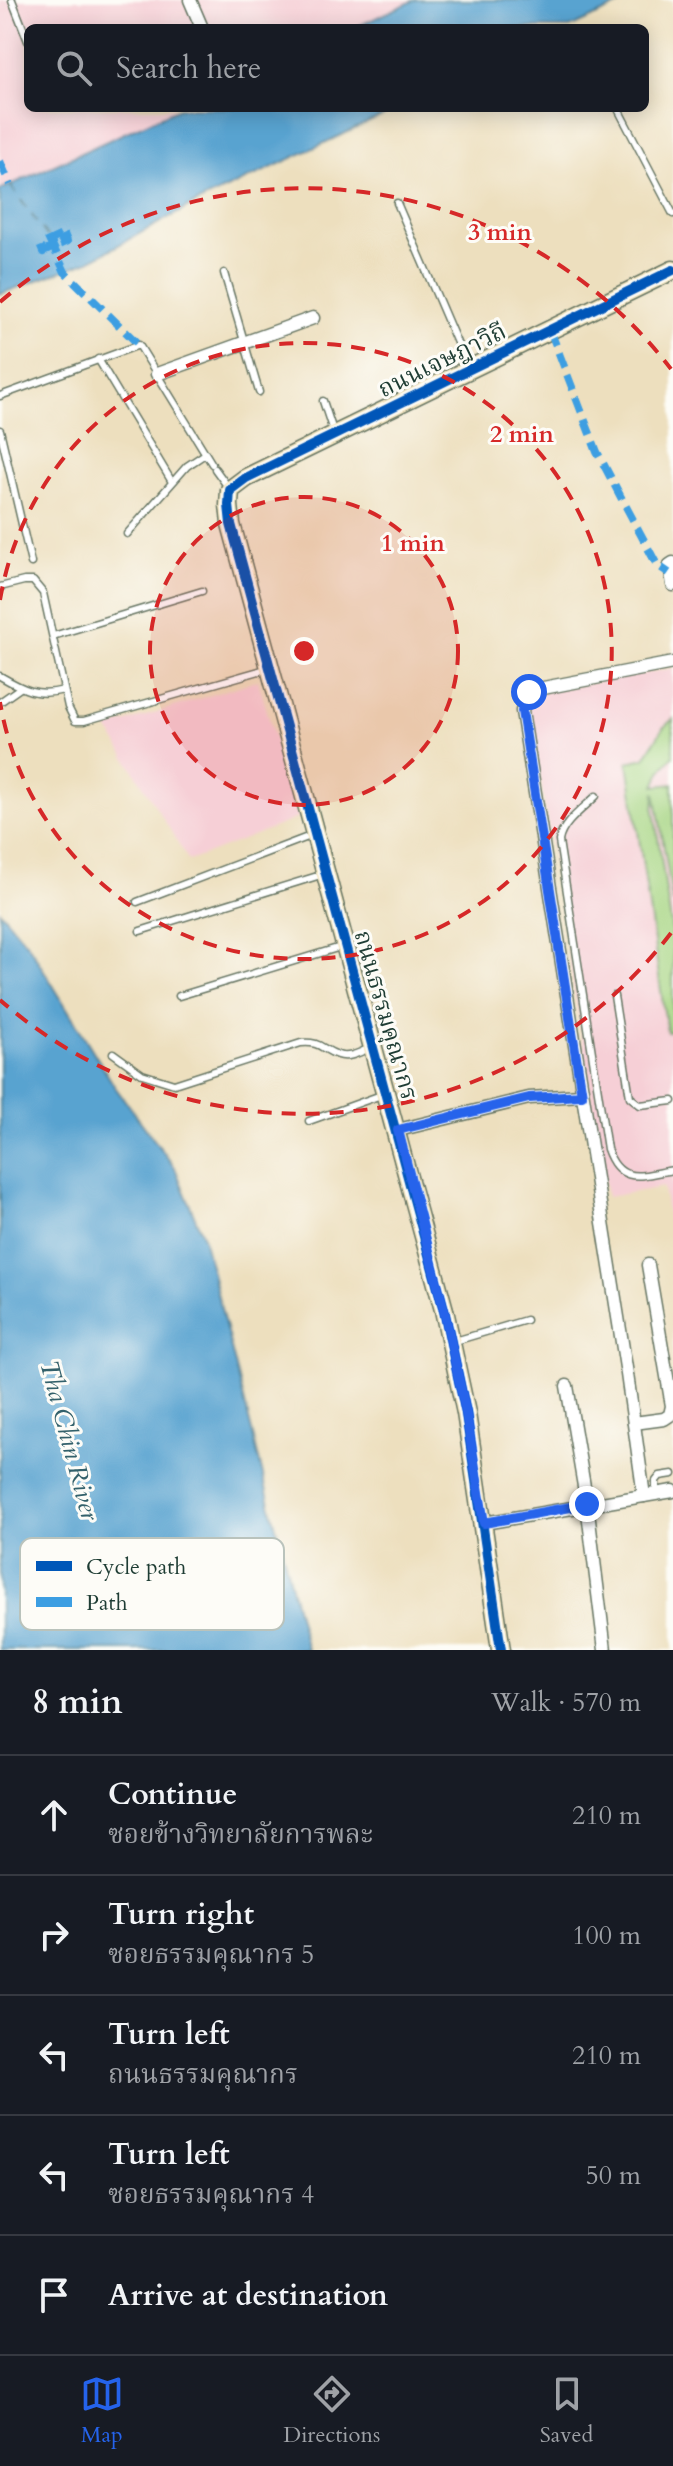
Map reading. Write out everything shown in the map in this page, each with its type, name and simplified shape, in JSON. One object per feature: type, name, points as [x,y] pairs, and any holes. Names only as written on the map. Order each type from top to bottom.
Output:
[{"type":"street","points":[[190,0],[200,24]]},
{"type":"street","name":"ถนนเจษฎาวิถี","points":[[230,490],[246,478],[334,434],[673,270]]},
{"type":"street","points":[[157,374],[313,318]]},
{"type":"street","name":"ถนนธรรมคุณากร","points":[[230,490],[229,515],[398,1130],[451,1342],[484,1523],[501,1650]]},
{"type":"street","points":[[673,563],[669,573],[673,585]]},
{"type":"street","points":[[650,1495],[634,1423],[523,704],[529,692],[538,689],[673,663]]},
{"type":"street","points":[[398,1130],[529,1098],[582,1095]]},
{"type":"street","points":[[634,1423],[664,1419],[670,1415],[672,1406],[648,1265]]},
{"type":"street","points":[[567,1386],[587,1504],[605,1650]]},
{"type":"street","points":[[484,1523],[673,1491]]},
{"type":"lane","points":[[12,0],[24,31]]},
{"type":"lane","points":[[620,112],[673,214]]},
{"type":"lane","points":[[397,203],[468,370]]},
{"type":"lane","points":[[224,273],[259,392]]},
{"type":"lane","points":[[0,396],[139,345],[230,490]]},
{"type":"lane","points":[[98,359],[172,482]]},
{"type":"lane","points":[[323,401],[334,434]]},
{"type":"lane","points":[[0,430],[31,563]]},
{"type":"lane","points":[[127,534],[187,466],[205,454]]},
{"type":"lane","points":[[0,587],[28,580],[43,593],[64,690],[71,717],[75,721],[272,667]]},
{"type":"lane","points":[[53,636],[202,591]]},
{"type":"lane","points":[[0,676],[20,688],[49,694],[64,690]]},
{"type":"lane","points":[[0,702],[20,688]]},
{"type":"lane","points":[[596,796],[560,832],[559,841],[607,1149],[618,1171],[627,1175],[673,1170]]},
{"type":"lane","points":[[137,902],[316,834]]},
{"type":"lane","points":[[140,931],[326,873]]},
{"type":"lane","points":[[179,996],[345,946]]},
{"type":"lane","points":[[614,996],[630,1097],[640,1105],[673,1101]]},
{"type":"lane","points":[[113,1053],[142,1074],[174,1084],[301,1043],[320,1044],[345,1056],[373,1046]]},
{"type":"lane","points":[[309,1121],[387,1093]]},
{"type":"lane","points":[[451,1342],[526,1320]]},
{"type":"lane","points":[[650,1495],[660,1476],[673,1474]]},
{"type":"shaded area","points":[[0,0],[415,0],[363,24],[24,24],[24,112],[170,112],[0,190]]},
{"type":"shaded area","points":[[673,668],[673,1250],[663,1187],[607,1197],[529,706],[532,697],[538,693]]},
{"type":"shaded area","points":[[258,680],[298,818],[189,861],[108,728]]},
{"type":"green space","points":[[673,719],[673,756],[662,769],[655,786],[673,784],[673,903],[655,792],[654,811],[673,937],[673,1031],[667,1032],[628,762],[645,758],[663,728]]},
{"type":"water","points":[[415,0],[630,0],[579,24],[363,24]]},
{"type":"water","points":[[170,112],[390,112],[192,205],[89,261],[0,294],[0,190]]},
{"type":"water","name":"Tha Chin River","points":[[0,911],[29,946],[115,1087],[175,1168],[203,1237],[279,1538],[20,1538],[20,1630],[284,1630],[284,1559],[307,1650],[0,1650]]},
{"type":"ferry route","points":[[10,185],[50,240]]},
{"type":"marked path","points":[[0,161],[10,185]]},
{"type":"marked path","points":[[64,234],[67,241],[43,252],[40,245],[64,234]]},
{"type":"marked path","points":[[50,240],[65,272],[139,345]]},
{"type":"marked path","points":[[550,330],[597,452],[657,565],[669,573]]},
{"type":"cycle path","points":[[501,1650],[466,1413],[444,1310],[231,524],[230,490],[246,478],[673,270]]},
{"type":"route","points":[[529,692],[522,711],[582,1095],[529,1098],[398,1130],[444,1310],[466,1413],[484,1523],[587,1504]]}]
